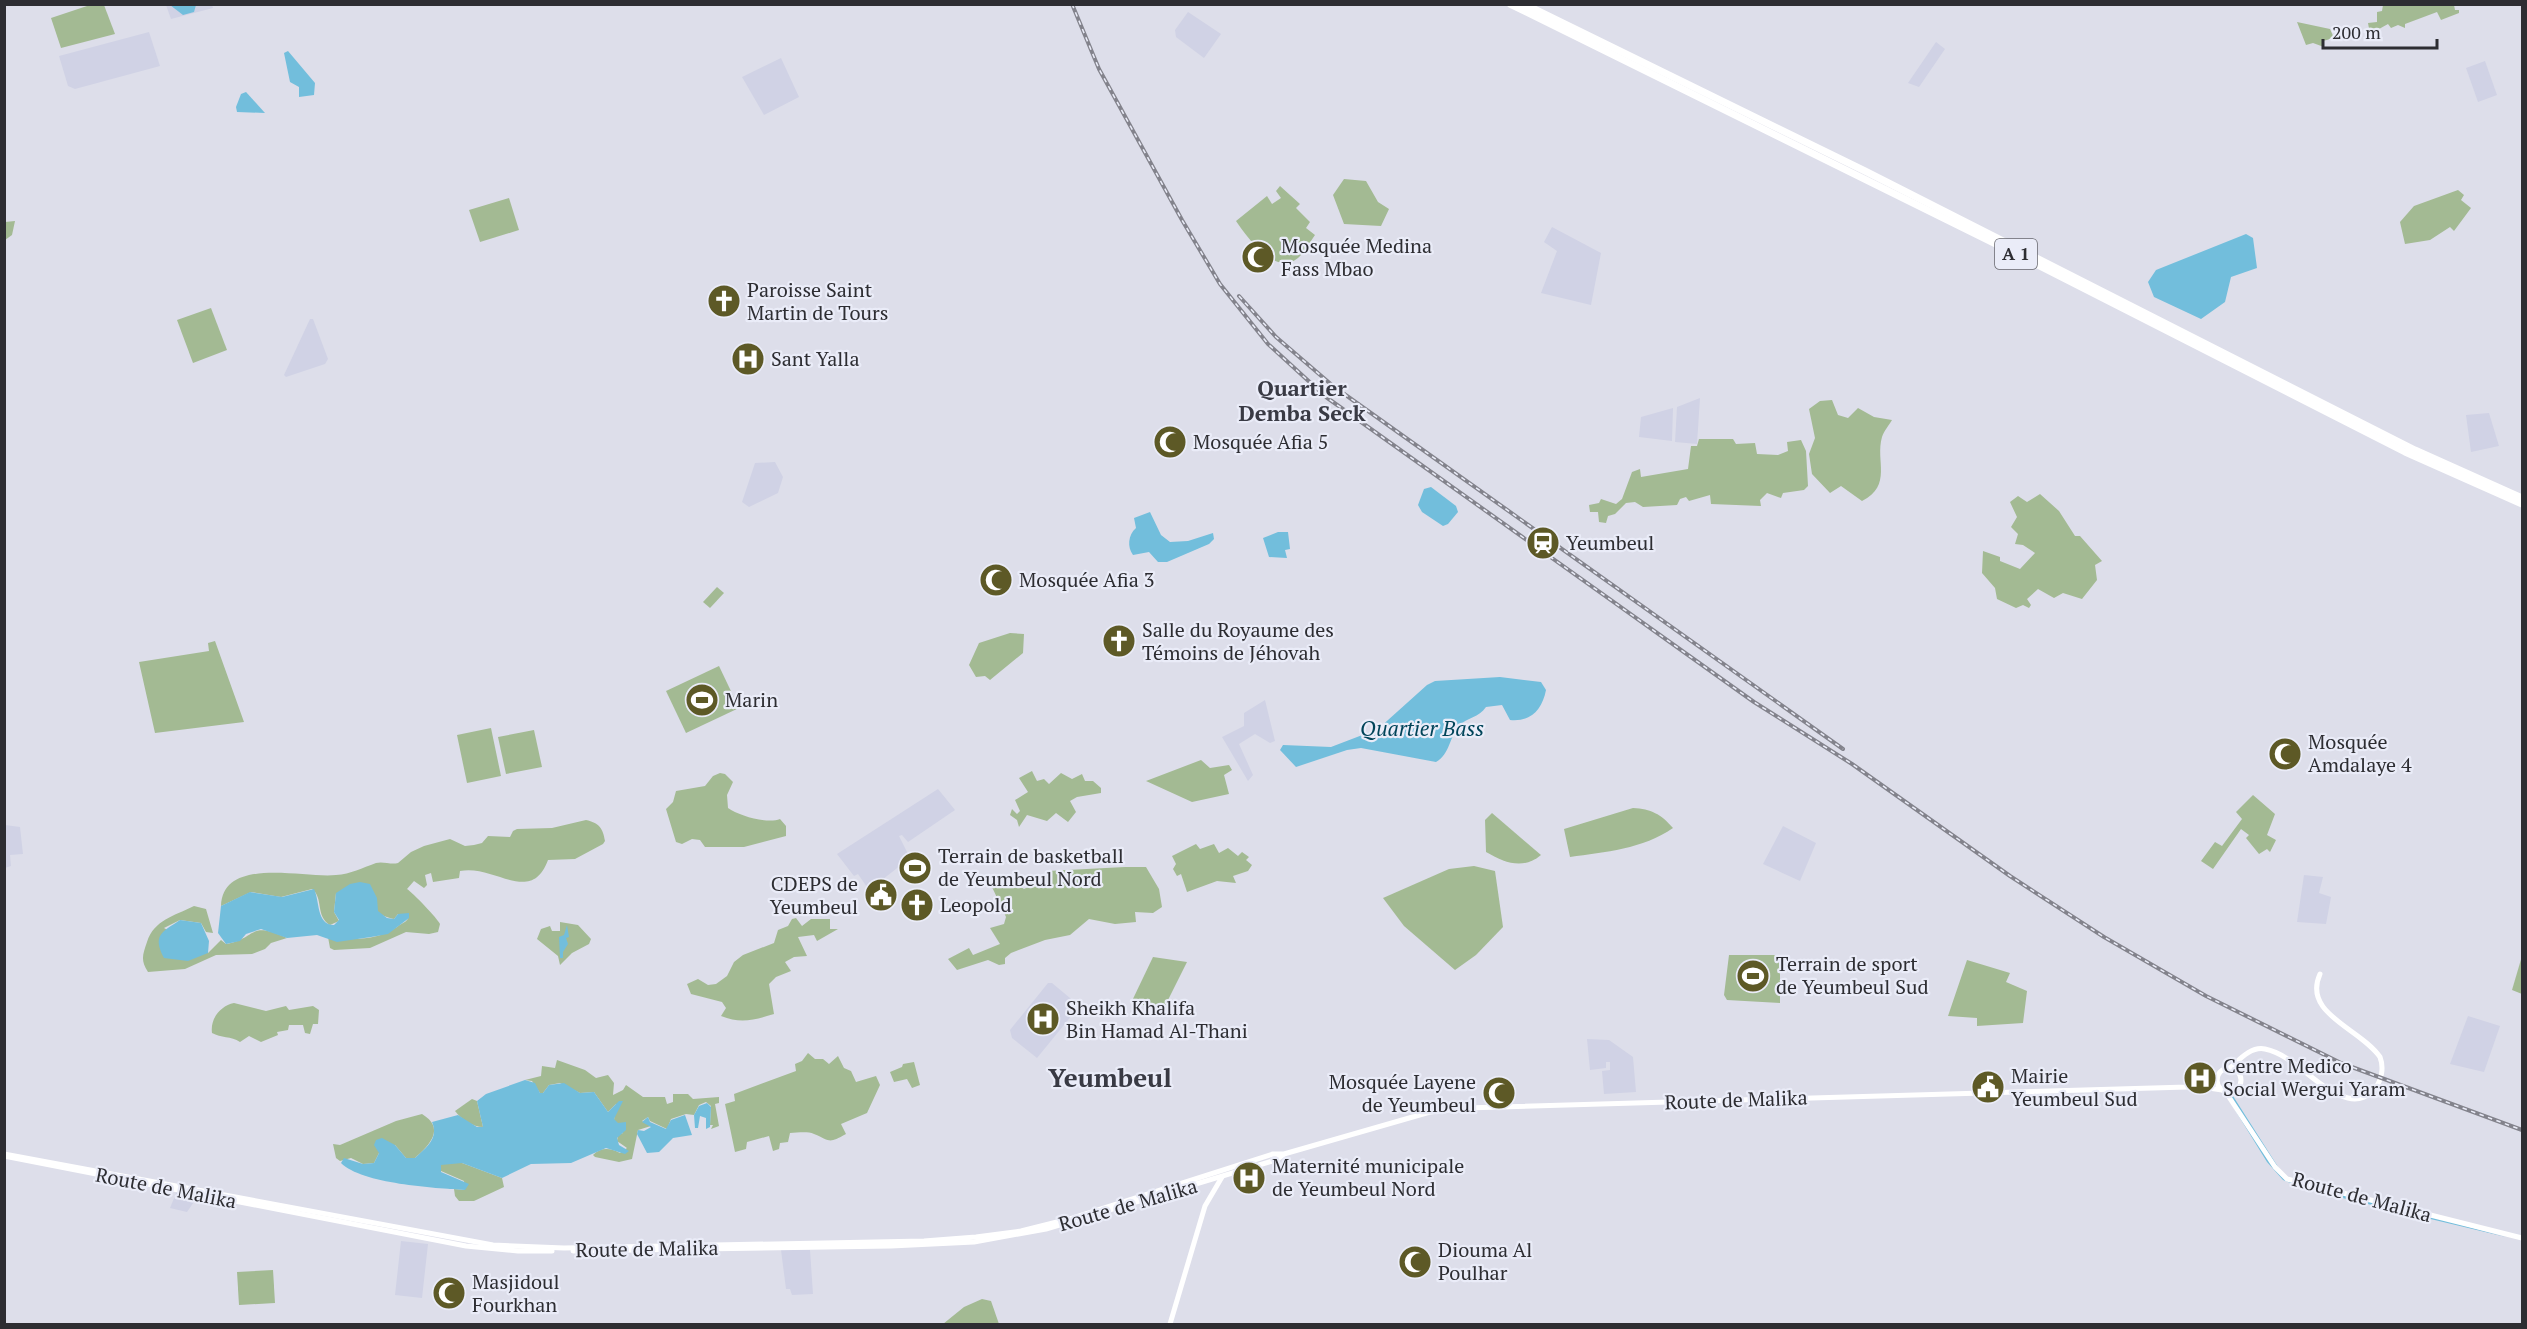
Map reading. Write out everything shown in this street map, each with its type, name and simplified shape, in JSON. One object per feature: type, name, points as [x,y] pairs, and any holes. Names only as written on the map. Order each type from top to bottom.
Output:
[{"type":"highway","name":"A 1","points":[[1510,4],[2024,258],[2405,452],[2523,504]]},
{"type":"highway","name":"A 1","points":[[1524,4],[1865,171],[2415,450],[2523,498]]},
{"type":"main road","points":[[2242,1058],[2237,1072],[2240,1084],[2233,1091],[2224,1091],[2217,1079],[2222,1070],[2230,1068],[2242,1058],[2256,1049],[2268,1050],[2349,1099],[2368,1095],[2379,1083],[2383,1066],[2380,1057],[2318,1002],[2314,989],[2320,974]]},
{"type":"main road","points":[[2230,1068],[2237,1072]]},
{"type":"main road","name":"Route de Malika","points":[[2194,1086],[2217,1079]]},
{"type":"main road","name":"Route de Malika","points":[[4,1155],[469,1242],[520,1248],[924,1242],[976,1238],[1052,1224],[1273,1154],[1284,1154],[1430,1112],[1465,1108],[2194,1086],[2224,1091],[2238,1107],[2275,1167],[2287,1179],[2523,1238]]},
{"type":"main road","name":"Route de Malika","points":[[2233,1091],[2238,1107]]},
{"type":"main road","name":"Route de Malika","points":[[4,1155],[466,1246],[518,1251],[891,1246],[974,1242],[1046,1229],[1221,1178],[1276,1160],[1284,1154]]},
{"type":"main road","points":[[1170,1324],[1205,1206],[1224,1171]]},
{"type":"shaded area","points":[[166,5],[212,5],[213,8],[171,19]]},
{"type":"shaded area","points":[[1188,12],[1221,34],[1204,58],[1176,37],[1175,30]]},
{"type":"shaded area","points":[[149,32],[160,66],[75,89],[68,86],[59,56]]},
{"type":"shaded area","points":[[1936,42],[1945,49],[1919,87],[1908,83]]},
{"type":"shaded area","points":[[781,58],[799,97],[764,115],[742,77]]},
{"type":"shaded area","points":[[2485,61],[2497,95],[2478,102],[2466,68]]},
{"type":"shaded area","points":[[1552,227],[1601,253],[1591,305],[1541,293],[1557,251],[1544,242]]},
{"type":"shaded area","points":[[310,319],[313,319],[328,359],[325,364],[286,377],[284,375]]},
{"type":"shaded area","points":[[1700,398],[1697,444],[1675,442],[1677,407]]},
{"type":"shaded area","points":[[1673,408],[1672,441],[1639,437],[1641,417]]},
{"type":"shaded area","points":[[2489,413],[2499,446],[2471,452],[2466,415]]},
{"type":"shaded area","points":[[775,462],[783,477],[778,493],[749,507],[742,502],[755,463]]},
{"type":"shaded area","points":[[1265,700],[1275,741],[1270,743],[1255,734],[1239,744],[1253,775],[1248,781],[1222,737],[1244,726],[1244,713]]},
{"type":"shaded area","points":[[938,789],[955,810],[908,842],[902,835],[899,836],[910,858],[869,890],[858,874],[854,876],[837,854]]},
{"type":"shaded area","points":[[5,825],[20,827],[23,854],[10,855],[11,866],[5,868]]},
{"type":"shaded area","points":[[1783,826],[1816,843],[1800,881],[1763,864]]},
{"type":"shaded area","points":[[2304,875],[2323,877],[2319,893],[2331,897],[2326,924],[2297,922]]},
{"type":"shaded area","name":"Sheikh Khalifa Bin Hamad Al-Thani","points":[[1048,983],[1052,983],[1076,1003],[1077,1009],[1037,1058],[1012,1038],[1010,1030]]},
{"type":"shaded area","points":[[2468,1016],[2500,1026],[2484,1072],[2450,1064]]},
{"type":"shaded area","points":[[1587,1039],[1609,1040],[1633,1057],[1636,1092],[1604,1094],[1602,1071],[1610,1070],[1610,1062],[1606,1062],[1606,1068],[1590,1070]]},
{"type":"shaded area","points":[[177,1191],[198,1196],[187,1212],[170,1208]]},
{"type":"shaded area","points":[[401,1241],[428,1244],[422,1298],[395,1295]]},
{"type":"shaded area","points":[[781,1250],[810,1250],[813,1294],[792,1295],[790,1289],[786,1289]]},
{"type":"green space","points":[[93,4],[104,5],[115,34],[61,48],[51,18]]},
{"type":"green space","points":[[2383,5],[2454,5],[2455,10],[2459,10],[2459,13],[2441,20],[2437,12],[2405,24],[2405,28],[2398,25],[2391,28],[2388,24],[2370,34],[2368,23],[2377,22],[2377,12],[2382,11]]},
{"type":"green space","points":[[2297,22],[2330,29],[2334,38],[2323,41],[2324,47],[2313,43],[2306,45]]},
{"type":"green space","points":[[1344,179],[1366,181],[1378,202],[1389,209],[1381,226],[1344,224],[1333,195]]},
{"type":"green space","points":[[1280,186],[1300,204],[1296,208],[1310,222],[1306,228],[1315,235],[1301,256],[1289,263],[1271,259],[1262,253],[1236,221],[1267,196],[1272,204],[1281,198],[1276,191]]},
{"type":"green space","points":[[2458,190],[2464,195],[2461,200],[2471,208],[2454,231],[2450,227],[2430,240],[2405,244],[2400,222],[2414,206]]},
{"type":"green space","points":[[509,198],[519,230],[480,242],[469,210]]},
{"type":"green space","points":[[15,221],[12,235],[5,240],[5,222]]},
{"type":"green space","points":[[211,308],[227,350],[193,363],[177,320]]},
{"type":"green space","points":[[1832,400],[1838,415],[1848,418],[1858,408],[1874,417],[1892,420],[1885,430],[1880,446],[1880,480],[1871,495],[1862,501],[1841,486],[1830,493],[1812,474],[1809,454],[1815,438],[1809,409],[1820,401]]},
{"type":"green space","points":[[1699,439],[1733,439],[1736,444],[1755,443],[1757,454],[1778,455],[1788,451],[1787,442],[1801,440],[1806,451],[1808,486],[1804,490],[1783,493],[1781,498],[1767,493],[1760,500],[1761,506],[1711,504],[1710,495],[1689,501],[1686,497],[1680,499],[1677,505],[1643,507],[1635,502],[1626,503],[1615,514],[1608,516],[1606,523],[1599,522],[1598,512],[1590,512],[1589,505],[1599,503],[1601,499],[1616,504],[1622,499],[1632,472],[1640,469],[1641,477],[1688,469],[1691,446],[1697,446]]},
{"type":"green space","points":[[2040,494],[2059,511],[2075,536],[2080,536],[2102,561],[2095,565],[2097,580],[2082,599],[2063,593],[2054,598],[2038,589],[2027,599],[2031,605],[2029,608],[2023,605],[2016,608],[1997,599],[1995,588],[1982,573],[1983,551],[2000,557],[2000,561],[2020,569],[2035,553],[2023,545],[2015,544],[2018,534],[2011,527],[2017,517],[2010,502],[2018,496],[2027,502]]},
{"type":"green space","points":[[717,587],[724,593],[710,608],[703,602]]},
{"type":"green space","points":[[1010,633],[1024,634],[1023,653],[990,680],[985,676],[976,677],[969,665],[979,643]]},
{"type":"green space","points":[[215,641],[244,722],[155,733],[139,662],[209,651],[208,643]]},
{"type":"green space","name":"Marin","points":[[719,666],[739,708],[686,733],[666,691]]},
{"type":"green space","points":[[491,728],[501,776],[467,783],[457,735]]},
{"type":"green space","points":[[534,730],[542,767],[506,774],[498,737]]},
{"type":"green space","points":[[1201,760],[1210,768],[1229,765],[1232,770],[1224,775],[1229,794],[1192,802],[1146,781]]},
{"type":"green space","points":[[1032,771],[1037,781],[1044,779],[1049,784],[1061,773],[1072,779],[1082,774],[1085,781],[1093,781],[1101,788],[1101,793],[1077,797],[1070,801],[1076,812],[1068,822],[1056,813],[1047,821],[1027,815],[1019,827],[1017,820],[1010,815],[1012,809],[1017,814],[1020,811],[1015,800],[1028,792],[1019,778]]},
{"type":"green space","points":[[720,773],[725,774],[733,782],[727,795],[728,808],[739,814],[768,821],[780,819],[786,826],[786,836],[744,847],[705,847],[700,840],[692,839],[682,844],[676,842],[666,809],[673,802],[676,791],[705,786],[713,776]]},
{"type":"green space","points":[[2253,795],[2275,814],[2267,835],[2276,840],[2270,852],[2267,849],[2259,854],[2246,838],[2249,835],[2241,829],[2213,869],[2201,861],[2215,842],[2222,846],[2242,819],[2236,812]]},
{"type":"green space","points":[[1633,808],[1655,813],[1673,828],[1636,845],[1570,857],[1564,829]]},
{"type":"green space","points":[[1492,813],[1541,855],[1521,864],[1507,862],[1486,852],[1485,820]]},
{"type":"green space","points":[[586,820],[602,829],[605,841],[603,844],[575,859],[548,860],[541,873],[532,880],[522,882],[473,870],[460,871],[459,878],[433,882],[431,873],[425,875],[427,885],[424,888],[414,881],[407,889],[438,921],[440,924],[438,932],[429,934],[406,932],[370,948],[334,950],[330,948],[328,937],[355,939],[381,935],[405,922],[409,914],[398,914],[394,919],[389,918],[336,893],[334,912],[339,921],[330,925],[323,917],[318,897],[312,889],[281,897],[251,892],[221,906],[225,890],[236,880],[250,875],[268,873],[341,874],[381,862],[398,863],[411,852],[424,846],[450,839],[465,846],[474,845],[482,843],[488,836],[510,837],[517,829],[552,828]]},
{"type":"green space","points":[[1196,844],[1200,849],[1214,844],[1219,853],[1228,848],[1238,856],[1242,852],[1249,857],[1246,860],[1252,865],[1248,871],[1233,876],[1236,883],[1217,881],[1187,892],[1181,874],[1177,876],[1173,869],[1176,864],[1172,856]]},
{"type":"green space","name":"Terrain de basketball de Yeumbeul Nord","points":[[913,856],[926,872],[916,880],[903,864]]},
{"type":"green space","points":[[1474,866],[1495,871],[1503,927],[1476,955],[1455,970],[1404,926],[1383,898],[1449,869]]},
{"type":"green space","points":[[1146,867],[1159,889],[1162,907],[1153,913],[1135,912],[1136,922],[1115,924],[1089,919],[1070,935],[1045,940],[1011,953],[1005,958],[1005,964],[999,965],[988,960],[957,970],[948,959],[969,948],[973,955],[1000,944],[990,928],[1004,924],[1006,917],[992,887],[1010,880],[1024,889],[1043,880],[1048,871]]},
{"type":"green space","points":[[194,906],[206,909],[213,933],[206,932],[201,923],[180,920],[164,928],[208,953],[221,940],[226,944],[259,930],[266,930],[287,938],[271,943],[265,949],[252,954],[216,955],[185,969],[148,972],[143,957],[154,928]]},
{"type":"green space","points":[[796,918],[802,926],[811,919],[830,919],[830,929],[838,929],[817,941],[814,935],[798,937],[807,956],[794,957],[785,962],[791,971],[776,977],[769,984],[774,1014],[748,1020],[735,1020],[721,1016],[726,1008],[722,1002],[691,994],[687,984],[698,979],[708,985],[716,984],[727,976],[734,962],[743,955],[774,943],[778,930],[788,926],[792,919]]},
{"type":"green space","points":[[560,922],[578,925],[591,939],[589,944],[572,953],[560,965],[558,956],[537,939],[541,929],[550,926],[552,931],[560,931]]},
{"type":"green space","name":"Terrain de sport de Yeumbeul Sud","points":[[1729,955],[1777,955],[1780,958],[1780,1003],[1727,1000],[1724,995]]},
{"type":"green space","points":[[2522,956],[2522,994],[2512,990]]},
{"type":"green space","points":[[1153,957],[1187,962],[1164,1008],[1131,1003]]},
{"type":"green space","points":[[1967,960],[2010,973],[2006,982],[2027,991],[2023,1023],[1977,1026],[1977,1018],[1948,1016]]},
{"type":"green space","points":[[234,1003],[266,1011],[286,1006],[289,1010],[313,1006],[319,1010],[318,1024],[313,1024],[310,1034],[305,1033],[303,1025],[289,1025],[288,1030],[277,1032],[278,1035],[261,1042],[249,1036],[240,1042],[212,1033],[214,1018],[224,1007]]},
{"type":"green space","points":[[808,1053],[815,1059],[823,1059],[829,1064],[838,1056],[844,1068],[851,1071],[856,1082],[876,1076],[880,1085],[867,1113],[841,1124],[846,1134],[836,1139],[827,1140],[808,1133],[790,1133],[788,1142],[780,1143],[779,1149],[773,1151],[769,1136],[747,1142],[746,1149],[735,1152],[725,1104],[735,1101],[734,1094],[796,1071],[795,1064],[802,1061]]},
{"type":"green space","points":[[557,1060],[585,1070],[596,1078],[608,1075],[614,1083],[613,1095],[623,1090],[626,1085],[643,1097],[665,1097],[667,1104],[673,1102],[673,1094],[688,1094],[693,1099],[719,1097],[719,1103],[715,1104],[719,1126],[711,1129],[713,1125],[710,1125],[711,1106],[706,1102],[699,1105],[694,1115],[686,1114],[671,1119],[667,1129],[650,1121],[648,1117],[642,1121],[651,1126],[638,1130],[632,1159],[619,1162],[595,1157],[593,1155],[602,1150],[609,1149],[620,1153],[627,1148],[617,1141],[618,1135],[623,1133],[614,1120],[616,1104],[608,1112],[594,1092],[580,1093],[560,1083],[549,1085],[543,1093],[540,1093],[532,1081],[525,1080],[541,1076],[542,1066],[555,1068]]},
{"type":"green space","points":[[914,1062],[920,1085],[912,1088],[907,1079],[894,1082],[890,1072],[902,1067],[903,1064]]},
{"type":"green space","points":[[472,1099],[477,1101],[483,1127],[468,1122],[455,1111]]},
{"type":"green space","points":[[422,1114],[429,1119],[434,1130],[430,1142],[415,1158],[406,1158],[395,1145],[379,1153],[374,1163],[363,1164],[351,1158],[340,1161],[336,1158],[333,1144],[340,1145],[396,1121]]},
{"type":"green space","points":[[462,1163],[502,1178],[504,1187],[474,1201],[459,1201],[454,1189],[465,1190],[464,1181],[441,1171],[440,1165]]},
{"type":"green space","points":[[273,1270],[275,1303],[239,1305],[237,1272]]},
{"type":"green space","points":[[982,1299],[991,1301],[999,1324],[943,1324],[964,1307]]},
{"type":"water","points":[[170,5],[196,5],[194,12],[183,15]]},
{"type":"water","points":[[288,51],[315,83],[314,95],[299,97],[299,87],[290,82],[284,53]]},
{"type":"water","points":[[246,92],[265,113],[237,112],[236,107],[241,94]]},
{"type":"water","points":[[2246,234],[2253,238],[2257,268],[2231,277],[2225,302],[2201,319],[2154,297],[2148,282],[2156,270]]},
{"type":"water","points":[[1431,487],[1456,506],[1458,512],[1448,524],[1443,526],[1422,512],[1418,505],[1424,489]]},
{"type":"water","points":[[1150,512],[1161,535],[1170,542],[1188,541],[1213,533],[1214,539],[1209,544],[1167,562],[1158,562],[1149,552],[1133,555],[1129,541],[1136,528],[1134,518]]},
{"type":"water","points":[[1278,532],[1288,532],[1290,549],[1285,550],[1287,558],[1269,557],[1263,538]]},
{"type":"water","name":"Quartier Bass","points":[[1500,677],[1541,682],[1546,690],[1538,709],[1530,717],[1510,720],[1502,705],[1486,707],[1459,726],[1444,755],[1436,762],[1361,748],[1347,750],[1296,767],[1280,750],[1283,745],[1331,747],[1378,729],[1427,685],[1435,681]]},
{"type":"water","points":[[360,882],[370,884],[377,898],[378,911],[387,918],[394,919],[398,914],[409,913],[409,918],[388,934],[337,942],[317,935],[287,938],[261,929],[246,934],[240,941],[226,944],[218,933],[221,906],[250,892],[282,897],[314,889],[321,917],[328,924],[334,925],[339,920],[334,912],[336,893],[350,884]]},
{"type":"water","points":[[180,920],[201,923],[209,941],[208,953],[188,961],[164,958],[159,939],[164,931]]},
{"type":"water","points":[[567,925],[568,944],[563,952],[563,958],[560,958],[559,937],[564,935]]},
{"type":"water","points":[[525,1080],[535,1083],[540,1093],[543,1093],[549,1085],[564,1083],[580,1093],[594,1092],[608,1112],[619,1101],[623,1101],[614,1119],[618,1123],[626,1122],[626,1130],[617,1138],[619,1145],[629,1151],[625,1154],[606,1148],[571,1163],[531,1164],[502,1178],[462,1163],[441,1165],[441,1172],[469,1184],[465,1190],[400,1184],[365,1176],[341,1163],[344,1158],[363,1164],[374,1163],[379,1153],[374,1145],[376,1140],[382,1138],[395,1145],[406,1158],[415,1158],[433,1138],[432,1122],[458,1115],[477,1127],[483,1127],[477,1101],[486,1094]]},
{"type":"water","points":[[2233,1096],[2280,1170],[2287,1177],[2506,1237],[2309,1190],[2283,1180],[2267,1162],[2227,1097]]},
{"type":"water","points":[[707,1103],[711,1107],[710,1127],[706,1129],[706,1118],[700,1116],[698,1128],[695,1128],[694,1115],[699,1106]]},
{"type":"water","points":[[685,1115],[692,1135],[673,1138],[659,1152],[647,1153],[637,1134],[638,1130],[644,1131],[651,1127],[642,1122],[648,1117],[650,1122],[666,1129],[671,1120]]},
{"type":"railway","points":[[1072,4],[1099,69],[1220,284],[1268,344],[1326,397],[1754,702],[1852,764],[2010,876],[2104,937],[2206,996],[2341,1063],[2522,1130]]},
{"type":"railway","points":[[1239,296],[1276,337],[1333,386],[1843,749]]},
{"type":"place","name":"Mosquée Medina Fass Mbao","points":[[1258,257]]},
{"type":"place","name":"Paroisse Saint Martin de Tours","points":[[724,301]]},
{"type":"place","name":"Sant Yalla","points":[[748,359]]},
{"type":"place","name":"Mosquée Afia 5","points":[[1170,442]]},
{"type":"place","name":"Yeumbeul","points":[[1543,543]]},
{"type":"place","name":"Mosquée Afia 3","points":[[996,580]]},
{"type":"place","name":"Salle du Royaume des Témoins de Jéhovah","points":[[1119,641]]},
{"type":"place","name":"Marin","points":[[702,700]]},
{"type":"place","name":"Mosquée Amdalaye 4","points":[[2285,754]]},
{"type":"place","name":"Terrain de basketball de Yeumbeul Nord","points":[[915,868]]},
{"type":"place","name":"CDEPS de Yeumbeul","points":[[881,895]]},
{"type":"place","name":"Leopold","points":[[917,905]]},
{"type":"place","name":"Terrain de sport de Yeumbeul Sud","points":[[1753,976]]},
{"type":"place","name":"Sheikh Khalifa Bin Hamad Al-Thani","points":[[1043,1019]]},
{"type":"place","name":"Centre Medico Social Wergui Yaram","points":[[2200,1078]]},
{"type":"place","name":"Mairie Yeumbeul Sud","points":[[1988,1087]]},
{"type":"place","name":"Mosquée Layene de Yeumbeul","points":[[1499,1093]]},
{"type":"place","name":"Maternité municipale de Yeumbeul Nord","points":[[1249,1178]]},
{"type":"place","name":"Diouma Al Poulhar","points":[[1415,1262]]},
{"type":"place","name":"Masjidoul Fourkhan","points":[[449,1293]]},
{"type":"district","name":"Quartier Demba Seck","points":[[1302,401]]},
{"type":"district","name":"Yeumbeul","points":[[1110,1078]]}]
